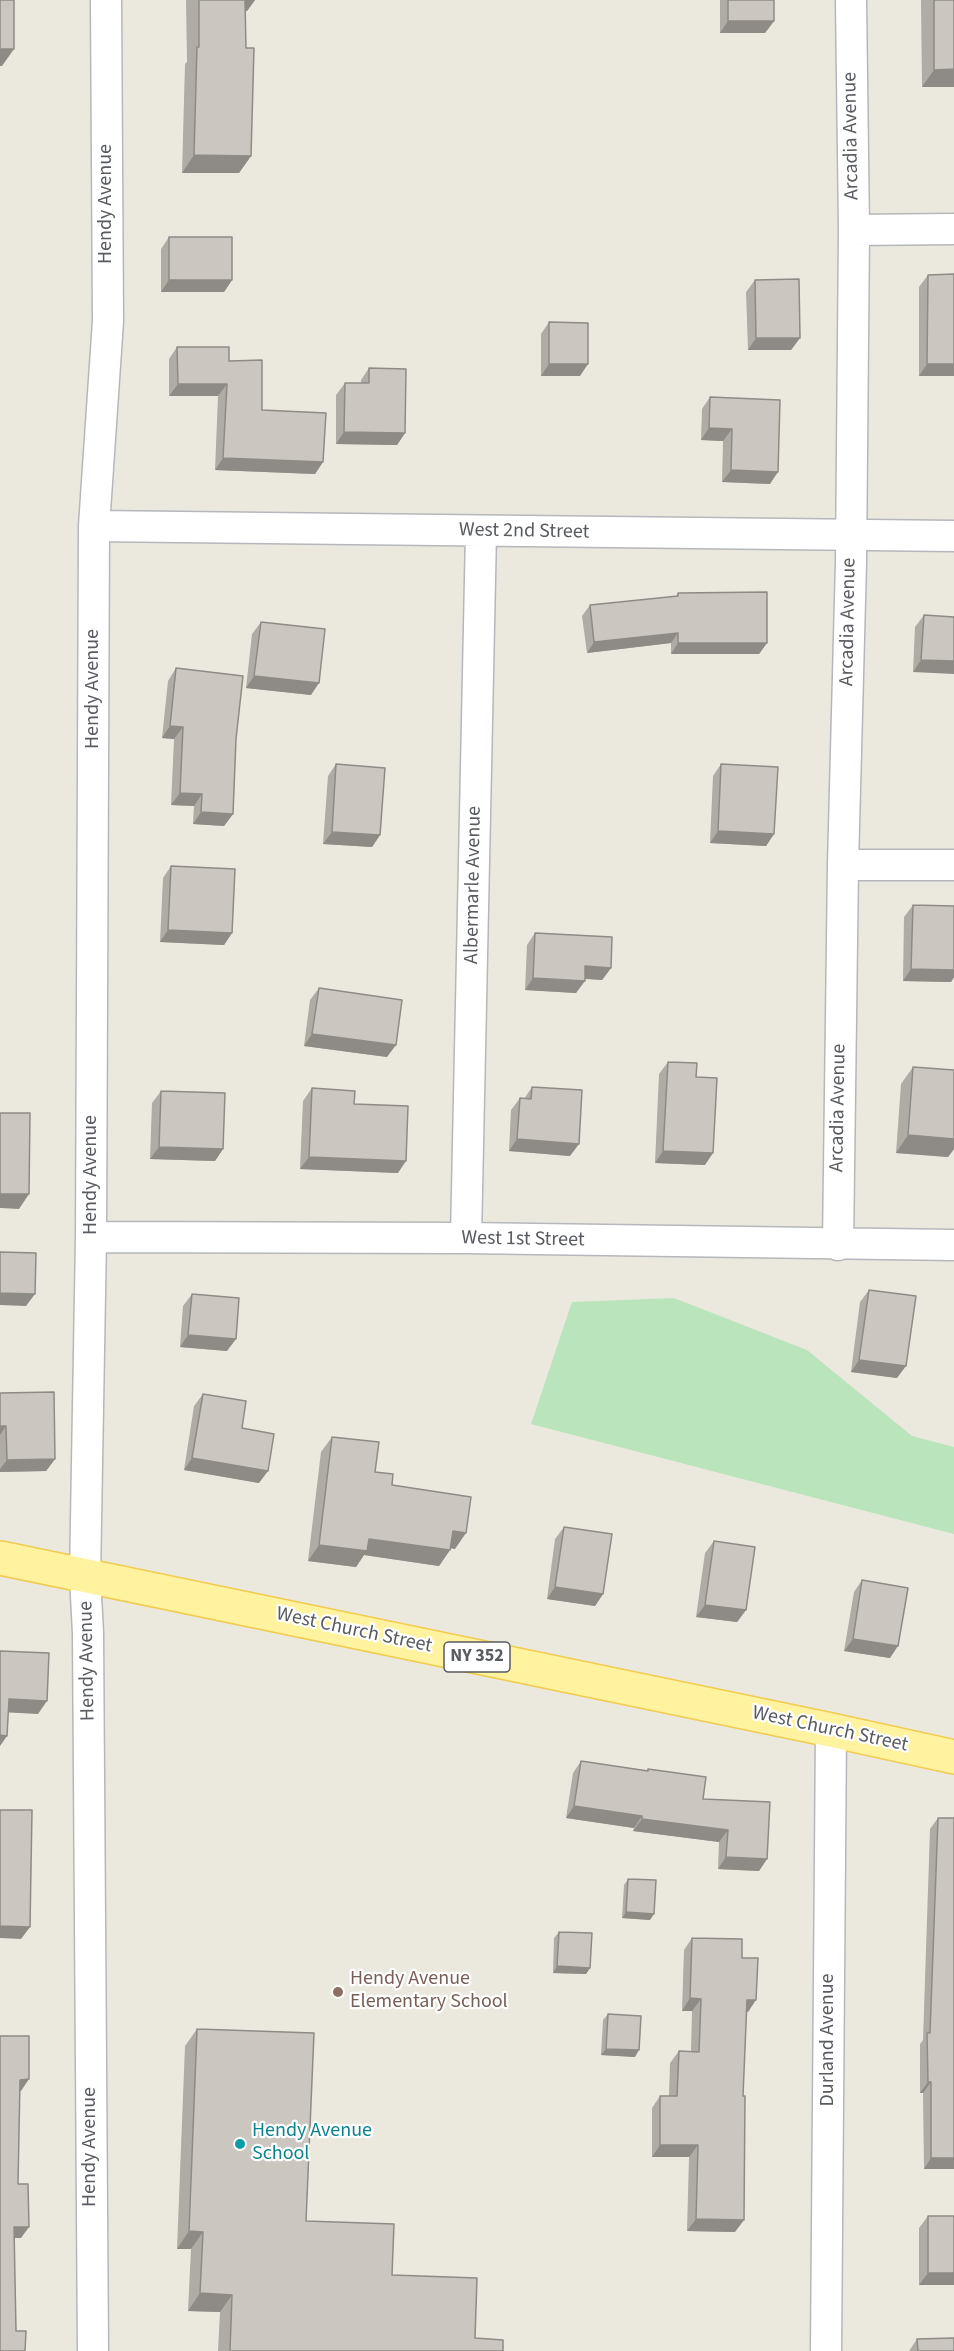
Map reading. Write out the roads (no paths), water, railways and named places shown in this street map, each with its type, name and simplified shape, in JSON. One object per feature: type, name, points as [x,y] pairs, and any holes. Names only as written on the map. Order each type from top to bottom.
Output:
[{"type":"main road","name":"West Church Street","points":[[0,1558],[954,1757]]},
{"type":"street","name":"Hendy Avenue","points":[[93,2351],[86,1577],[91,1238],[94,526],[108,321],[106,0]]},
{"type":"street","name":"Arcadia Avenue","points":[[838,1245],[843,865],[851,536],[854,230],[851,0]]},
{"type":"street","points":[[854,230],[954,229]]},
{"type":"street","name":"West 2nd Street","points":[[94,526],[954,536]]},
{"type":"street","name":"Albermarle Avenue","points":[[466,1238],[481,532]]},
{"type":"street","points":[[843,865],[954,865]]},
{"type":"street","name":"West 1st Street","points":[[91,1238],[466,1238],[954,1245]]},
{"type":"street","name":"Durland Avenue","points":[[826,2351],[831,1730]]},
{"type":"place","name":"Hendy Avenue Elementary School","points":[[338,1992]]},
{"type":"place","name":"Hendy Avenue School","points":[[240,2144]]}]
